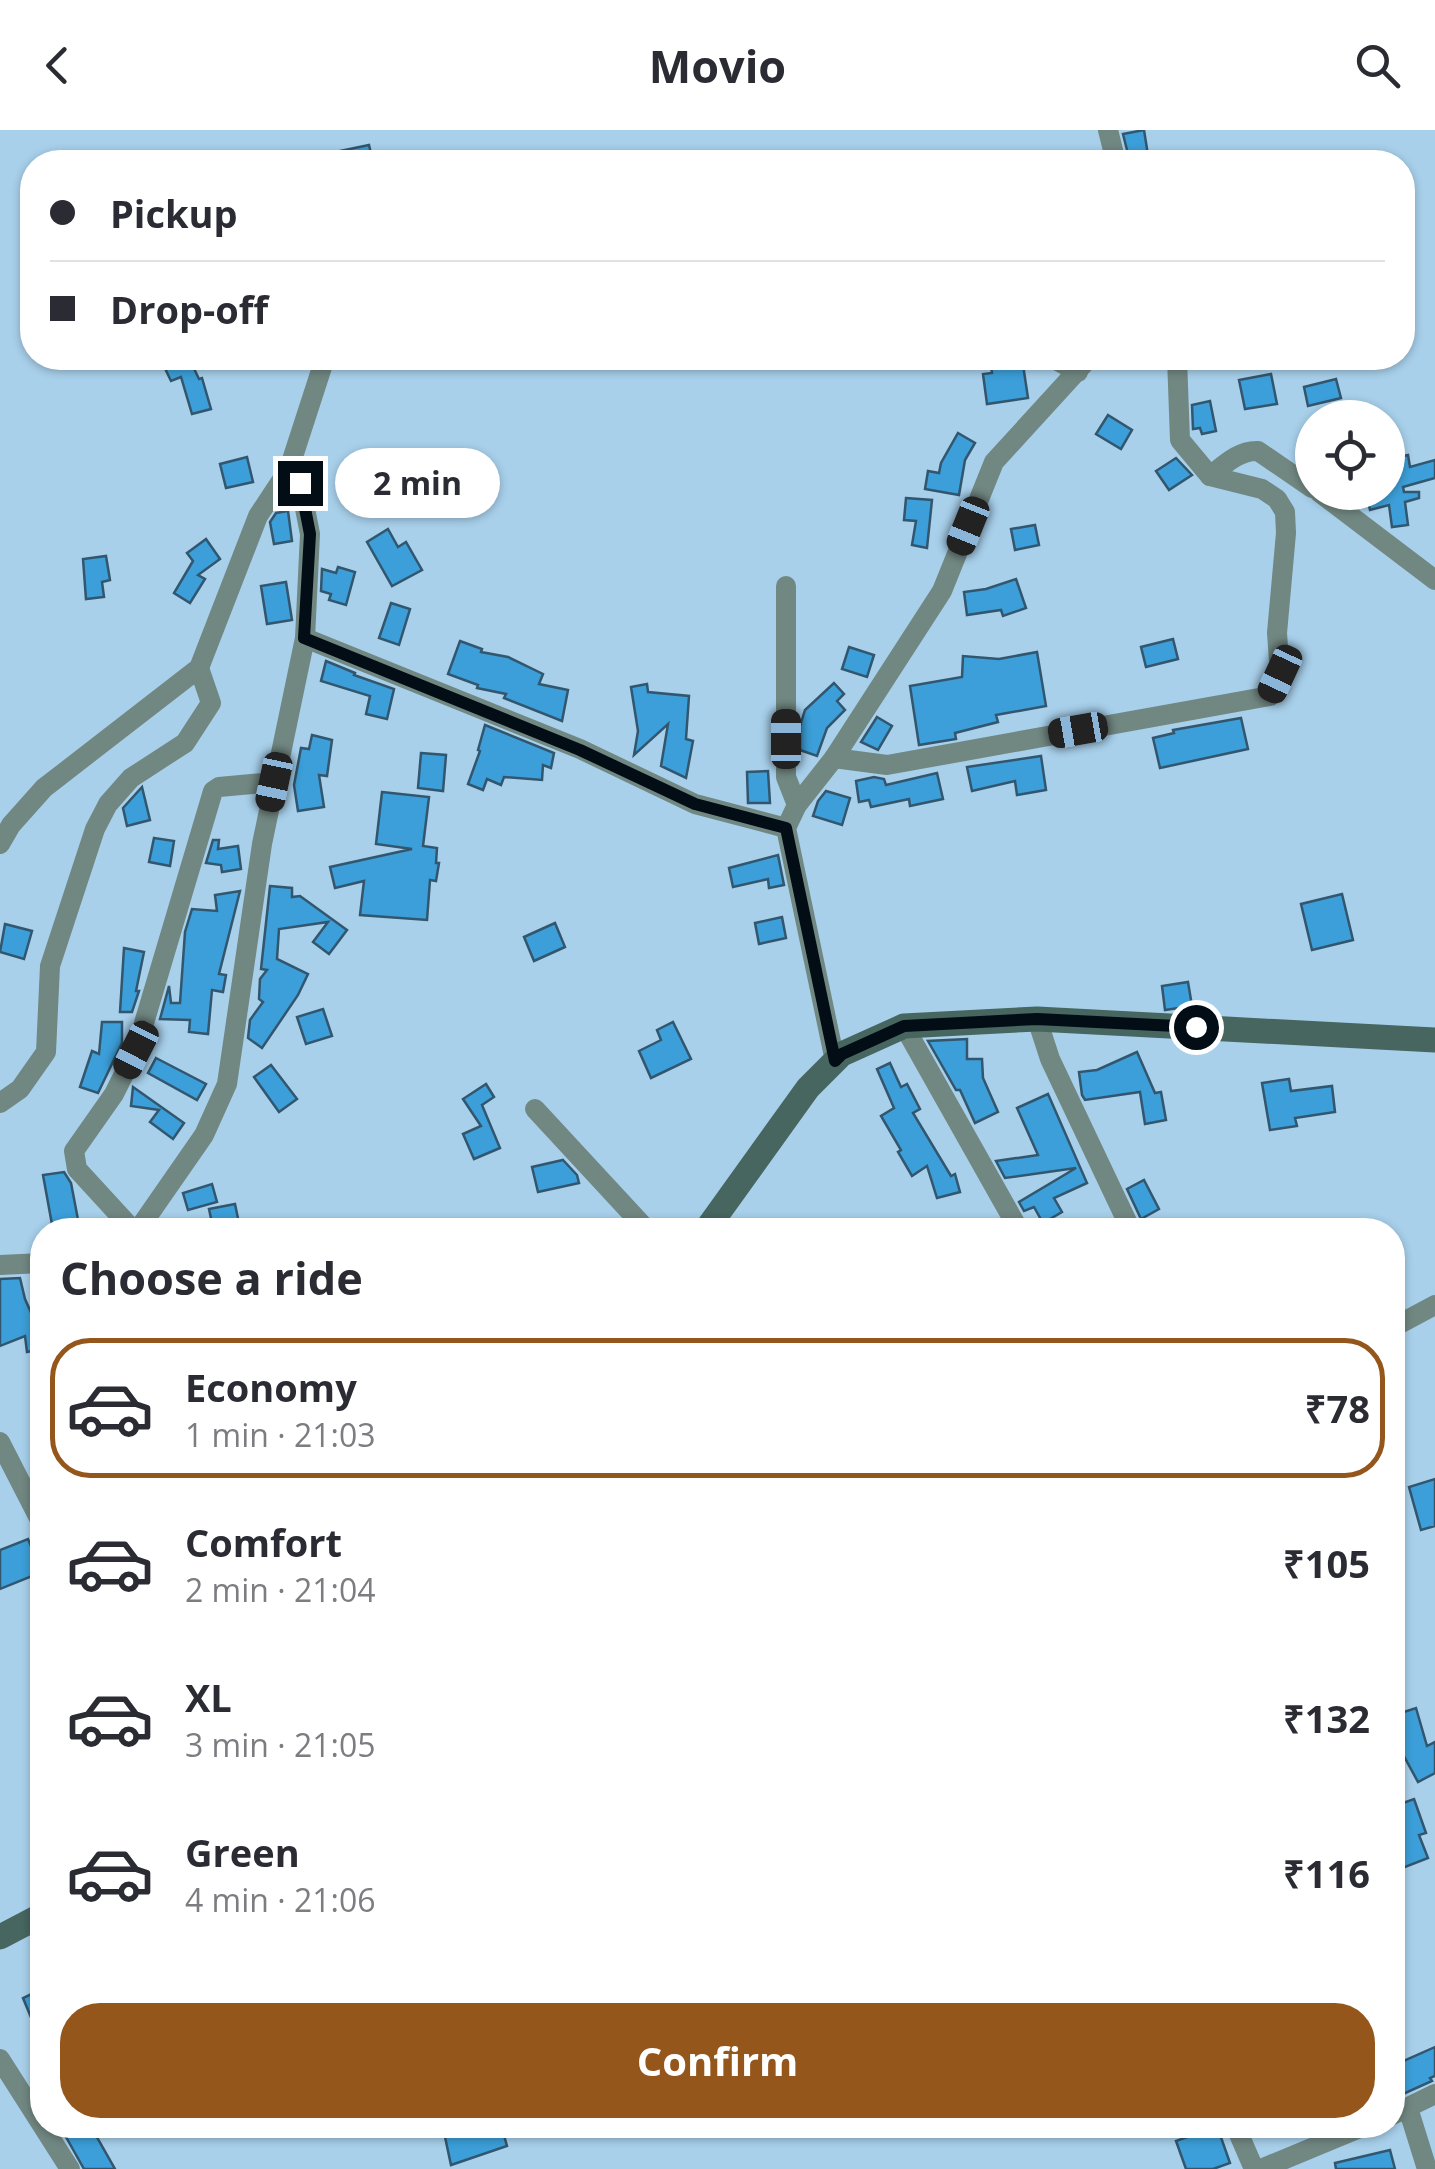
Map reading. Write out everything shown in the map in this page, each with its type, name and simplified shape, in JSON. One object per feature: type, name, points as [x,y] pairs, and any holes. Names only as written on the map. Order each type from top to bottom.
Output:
[{"type":"street","points":[[0,844],[11,825],[44,788],[199,668],[258,516],[290,470],[322,370]]},
{"type":"street","points":[[835,1061],[786,828],[942,591],[994,462],[1078,370]]},
{"type":"street","points":[[834,758],[887,765],[1270,696],[1280,674],[1277,634],[1285,512],[1278,498],[1262,489],[1210,476],[1178,434],[1177,370]]},
{"type":"street","points":[[1210,476],[1249,450],[1258,451],[1295,476]]},
{"type":"street","points":[[145,1218],[204,1135],[227,1084],[262,844],[304,638],[310,534],[300,483],[290,470]]},
{"type":"street","points":[[1343,510],[1435,580]]},
{"type":"street","points":[[786,586],[786,777],[798,805]]},
{"type":"street","points":[[304,638],[580,750],[695,804],[786,828]]},
{"type":"street","points":[[0,1103],[20,1089],[46,1052],[50,966],[95,830],[108,804],[131,778],[185,743],[210,702],[199,668]]},
{"type":"street","points":[[125,1218],[78,1169],[74,1151],[114,1094],[136,1050],[213,792],[219,787],[274,782]]},
{"type":"street","points":[[715,1218],[808,1088],[842,1054],[904,1026],[1037,1019],[1435,1040]]},
{"type":"street","points":[[1037,1019],[1050,1058],[1126,1218]]},
{"type":"street","points":[[904,1026],[1013,1218]]},
{"type":"street","points":[[535,1109],[636,1218]]},
{"type":"street","points":[[0,1265],[30,1264]]},
{"type":"street","points":[[1405,1321],[1435,1305]]},
{"type":"street","points":[[0,1442],[30,1501]]},
{"type":"street","points":[[0,1937],[30,1921]]},
{"type":"street","points":[[0,2059],[30,2106]]},
{"type":"street","points":[[1405,2109],[1435,2094]]},
{"type":"street","points":[[1405,2121],[1428,2169]]},
{"type":"street","points":[[50,2138],[70,2169]]},
{"type":"street","points":[[1242,2138],[1258,2169],[1335,2138]]},
{"type":"building","points":[[1144,130],[1147,150],[1127,150],[1123,134]]},
{"type":"building","points":[[369,145],[370,150],[345,150]]},
{"type":"building","points":[[166,370],[195,370],[202,378],[211,409],[192,414],[181,377],[171,381]]},
{"type":"building","points":[[992,370],[1024,370],[1028,398],[987,404],[983,374]]},
{"type":"building","points":[[1271,374],[1277,404],[1245,409],[1239,380]]},
{"type":"building","points":[[1336,379],[1341,398],[1307,400],[1304,387]]},
{"type":"building","points":[[1210,401],[1216,431],[1202,434],[1200,428],[1193,429],[1192,405]]},
{"type":"building","points":[[1108,415],[1132,430],[1121,449],[1096,434]]},
{"type":"building","points":[[958,433],[975,443],[965,460],[959,495],[925,489],[928,471],[939,473]]},
{"type":"building","points":[[1405,456],[1410,467],[1435,460],[1435,478],[1405,486]]},
{"type":"building","points":[[247,457],[253,482],[226,488],[220,464]]},
{"type":"building","points":[[1176,458],[1192,475],[1169,490],[1156,471]]},
{"type":"building","points":[[1405,492],[1419,492],[1419,498],[1405,502]]},
{"type":"building","points":[[906,498],[932,500],[927,548],[912,545],[916,521],[904,520]]},
{"type":"building","points":[[1405,502],[1408,525],[1392,527],[1390,510],[1405,510]]},
{"type":"building","points":[[288,511],[292,541],[274,544],[270,522],[276,513]]},
{"type":"building","points":[[1035,525],[1039,545],[1015,550],[1011,529]]},
{"type":"building","points":[[388,529],[398,547],[406,542],[422,570],[392,586],[367,542]]},
{"type":"building","points":[[206,539],[220,559],[198,575],[205,579],[190,603],[174,593],[193,561],[187,553]]},
{"type":"building","points":[[106,556],[110,580],[102,582],[104,597],[86,599],[83,559]]},
{"type":"building","points":[[338,567],[355,572],[346,605],[329,600],[331,594],[321,591],[322,569],[336,573]]},
{"type":"building","points":[[1016,579],[1026,608],[1003,616],[1001,610],[967,615],[964,592]]},
{"type":"building","points":[[286,582],[292,620],[267,624],[261,586]]},
{"type":"building","points":[[391,603],[410,609],[399,645],[379,638]]},
{"type":"building","points":[[1173,639],[1178,659],[1146,667],[1141,647]]},
{"type":"building","points":[[460,641],[543,674],[539,684],[568,690],[562,721],[504,698],[506,694],[477,688],[478,685],[448,674]]},
{"type":"building","points":[[849,647],[874,655],[867,677],[842,669]]},
{"type":"building","points":[[1037,652],[1046,706],[996,715],[998,722],[955,733],[956,739],[919,745],[910,686],[962,677],[963,656],[999,659]]},
{"type":"building","points":[[326,661],[394,689],[387,719],[366,714],[370,696],[321,681]]},
{"type":"building","points":[[834,683],[844,694],[837,701],[845,710],[827,728],[817,756],[800,750],[805,710]]},
{"type":"building","points":[[647,684],[648,692],[689,696],[686,739],[693,741],[686,778],[661,766],[668,724],[634,755],[638,731],[631,687]]},
{"type":"building","points":[[877,717],[892,726],[878,750],[861,742]]},
{"type":"building","points":[[1241,718],[1248,749],[1160,768],[1153,738],[1174,733],[1173,730]]},
{"type":"building","points":[[485,725],[554,753],[551,768],[543,765],[542,780],[504,777],[501,785],[487,779],[483,790],[468,784]]},
{"type":"building","points":[[312,735],[332,740],[327,776],[319,775],[324,807],[298,811],[294,785],[301,748],[309,749]]},
{"type":"building","points":[[421,753],[446,755],[443,791],[418,788]]},
{"type":"building","points":[[1041,756],[1046,790],[1017,795],[1015,781],[972,791],[967,767]]},
{"type":"building","points":[[768,771],[770,803],[748,803],[747,772]]},
{"type":"building","points":[[937,773],[943,799],[910,806],[909,799],[871,807],[869,800],[859,802],[856,781],[874,777],[884,779],[886,785]]},
{"type":"building","points":[[142,787],[150,820],[127,826],[123,808]]},
{"type":"building","points":[[826,791],[850,798],[842,825],[813,816]]},
{"type":"building","points":[[382,792],[429,797],[423,846],[437,848],[439,863],[436,881],[430,880],[427,920],[360,915],[364,881],[335,888],[330,867],[412,849],[376,844]]},
{"type":"building","points":[[154,838],[174,841],[170,866],[149,862]]},
{"type":"building","points":[[213,840],[219,840],[218,849],[238,846],[241,869],[222,872],[221,865],[206,863]]},
{"type":"building","points":[[778,855],[784,885],[769,888],[768,879],[733,887],[729,868]]},
{"type":"building","points":[[270,886],[292,888],[292,897],[300,896],[347,930],[329,954],[313,942],[328,922],[279,929],[277,959],[308,974],[262,1048],[248,1038],[250,1020],[263,1002],[259,999],[260,979],[267,970],[261,969]]},
{"type":"building","points":[[240,891],[219,974],[226,975],[223,992],[212,990],[208,1034],[189,1032],[190,1020],[160,1019],[169,986],[171,1003],[180,1003],[185,932],[192,909],[217,911],[215,895]]},
{"type":"building","points":[[1342,894],[1353,940],[1312,950],[1301,904]]},
{"type":"building","points":[[782,917],[786,938],[759,944],[755,923]]},
{"type":"building","points":[[555,923],[565,947],[534,961],[524,937]]},
{"type":"building","points":[[5,924],[32,931],[24,959],[0,952]]},
{"type":"building","points":[[124,948],[144,952],[132,1012],[120,1012]]},
{"type":"building","points":[[1188,982],[1192,1006],[1165,1010],[1162,986]]},
{"type":"building","points":[[323,1009],[332,1036],[306,1044],[297,1017]]},
{"type":"building","points":[[102,1022],[122,1022],[122,1043],[98,1093],[80,1087],[92,1051],[99,1054]]},
{"type":"building","points":[[673,1022],[691,1059],[651,1078],[639,1051],[661,1040],[657,1030]]},
{"type":"building","points":[[967,1039],[967,1059],[982,1059],[983,1078],[998,1112],[975,1123],[960,1090],[956,1090],[928,1041]]},
{"type":"building","points":[[1137,1052],[1155,1093],[1161,1092],[1166,1120],[1145,1124],[1140,1092],[1085,1100],[1082,1095],[1079,1072],[1097,1070]]},
{"type":"building","points":[[156,1058],[206,1084],[197,1100],[148,1073]]},
{"type":"building","points":[[890,1063],[901,1087],[907,1084],[920,1109],[913,1113],[951,1176],[955,1174],[960,1192],[937,1198],[927,1166],[912,1176],[898,1152],[901,1150],[881,1116],[894,1108],[877,1069]]},
{"type":"building","points":[[271,1065],[297,1099],[279,1112],[254,1077]]},
{"type":"building","points":[[1289,1079],[1291,1091],[1332,1086],[1335,1112],[1295,1118],[1297,1126],[1270,1130],[1262,1083]]},
{"type":"building","points":[[486,1084],[494,1097],[482,1105],[500,1148],[474,1159],[463,1134],[481,1126],[463,1099]]},
{"type":"building","points":[[133,1087],[184,1123],[173,1139],[150,1122],[159,1110],[131,1106]]},
{"type":"building","points":[[1048,1094],[1087,1183],[1054,1198],[1062,1212],[1052,1218],[1040,1218],[1034,1207],[1024,1211],[1019,1202],[1076,1168],[1005,1178],[996,1161],[1038,1155],[1017,1108]]},
{"type":"building","points":[[563,1160],[579,1183],[538,1192],[532,1167]]},
{"type":"building","points":[[64,1172],[71,1183],[78,1218],[51,1218],[43,1175]]},
{"type":"building","points":[[1144,1180],[1159,1209],[1141,1218],[1127,1189]]},
{"type":"building","points":[[212,1184],[217,1202],[188,1210],[183,1193]]},
{"type":"building","points":[[235,1204],[238,1218],[211,1218],[209,1209]]},
{"type":"building","points":[[20,1278],[30,1310],[30,1351],[27,1352],[25,1336],[0,1346],[0,1279]]},
{"type":"building","points":[[1435,1479],[1435,1526],[1421,1530],[1409,1487]]},
{"type":"building","points":[[28,1539],[30,1577],[0,1589],[0,1550]]},
{"type":"building","points":[[1416,1708],[1427,1746],[1435,1742],[1435,1773],[1418,1782],[1405,1758],[1405,1712]]},
{"type":"building","points":[[1414,1799],[1426,1833],[1419,1835],[1428,1858],[1405,1867],[1405,1802]]},
{"type":"building","points":[[30,1995],[30,2015],[23,1998]]},
{"type":"building","points":[[1435,2047],[1432,2081],[1405,2093],[1405,2060]]},
{"type":"building","points":[[67,2138],[97,2138],[115,2169],[84,2169]]},
{"type":"building","points":[[445,2138],[505,2138],[507,2146],[451,2165]]},
{"type":"building","points":[[1221,2138],[1230,2163],[1213,2169],[1186,2169],[1176,2141]]},
{"type":"building","points":[[1390,2150],[1395,2169],[1336,2169],[1335,2163]]},
{"type":"route","points":[[300,483],[310,534],[304,638],[580,750],[695,804],[786,828],[835,1061],[842,1054],[904,1026],[1037,1019],[1196,1027]]}]
